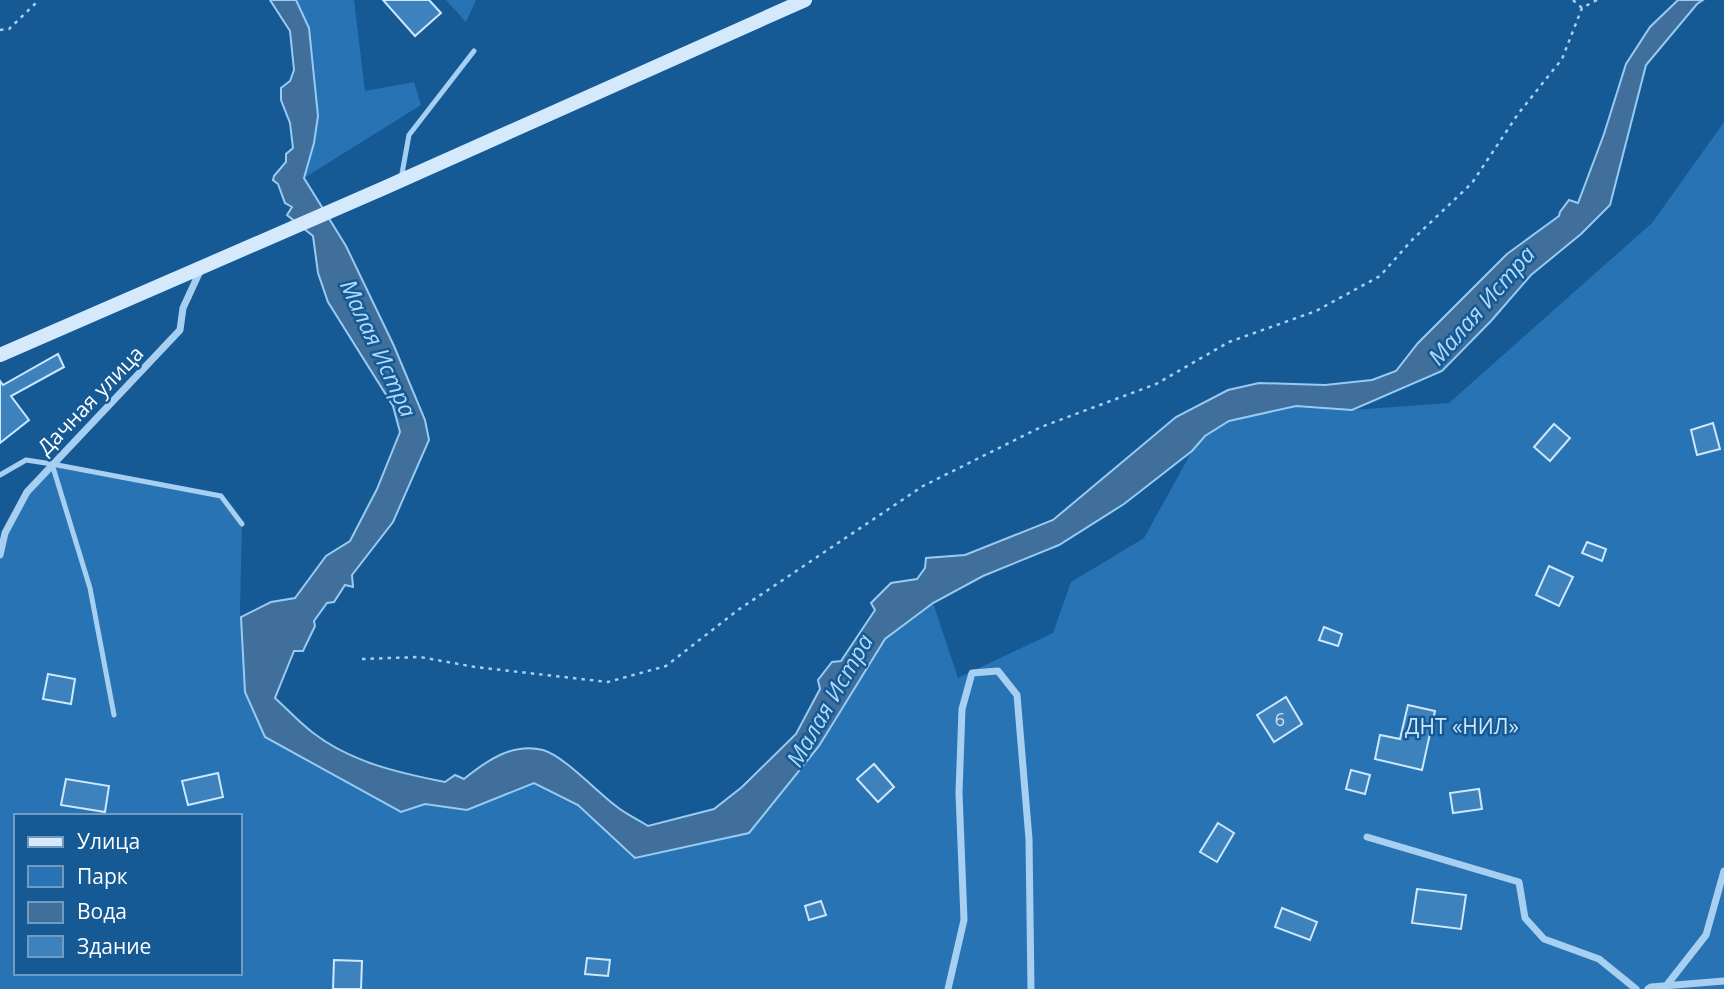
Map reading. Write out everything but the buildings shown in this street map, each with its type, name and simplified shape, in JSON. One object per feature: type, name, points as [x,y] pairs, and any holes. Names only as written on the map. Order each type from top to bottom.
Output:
[{"type":"main road","points":[[0,355],[384,188],[805,0]]},
{"type":"street","name":"Дачная улица","points":[[0,555],[5,533],[27,492],[180,330],[183,308],[201,268]]},
{"type":"street","points":[[948,989],[964,920],[959,793],[962,709],[972,673],[998,671],[1017,695],[1028,839],[1031,989]]},
{"type":"street","points":[[1367,837],[1519,882],[1525,918],[1544,939],[1599,959],[1636,989]]},
{"type":"street","points":[[1666,986],[1706,935],[1724,872]]},
{"type":"street","points":[[1648,989],[1724,981]]},
{"type":"lane","points":[[401,179],[409,135],[474,51]]},
{"type":"lane","points":[[0,475],[26,460],[221,496],[242,524]]},
{"type":"lane","points":[[52,464],[90,588],[114,715]]},
{"type":"path","points":[[0,30],[9,29],[39,0]]},
{"type":"path","points":[[1573,0],[1582,8]]},
{"type":"path","points":[[362,659],[420,657],[475,667],[608,682],[666,666],[738,610],[923,486],[1041,427],[1156,384],[1229,342],[1316,311],[1380,276],[1412,240],[1472,183],[1518,114],[1562,59],[1582,8],[1597,0]]},
{"type":"green space","points":[[296,0],[354,0],[365,91],[414,82],[421,105],[304,178],[314,143],[309,28]]},
{"type":"green space","points":[[446,0],[476,0],[466,22]]},
{"type":"green space","name":"ДНТ «НИЛ»","points":[[1724,122],[1724,989],[0,989],[0,555],[8,530],[20,507],[52,464],[221,496],[242,524],[240,611],[245,692],[401,812],[425,804],[467,810],[534,783],[578,805],[636,858],[749,833],[819,746],[885,639],[933,603],[958,678],[1053,633],[1071,582],[1144,538],[1192,451],[1205,436],[1229,421],[1296,406],[1352,410],[1449,403],[1652,223]]},
{"type":"water","name":"Малая Истра","points":[[270,0],[296,0],[309,28],[318,116],[304,178],[346,246],[394,346],[425,420],[429,440],[393,522],[352,575],[353,587],[345,585],[334,602],[327,603],[314,621],[315,626],[303,651],[294,651],[275,698],[312,732],[342,751],[376,765],[445,782],[455,775],[464,779],[491,760],[511,751],[532,748],[543,750],[570,767],[620,809],[648,826],[714,809],[742,787],[796,734],[820,689],[818,680],[832,662],[841,661],[875,610],[871,603],[891,583],[917,579],[925,568],[926,558],[965,555],[1053,520],[1176,417],[1228,390],[1259,383],[1325,385],[1372,380],[1396,371],[1418,343],[1507,254],[1559,216],[1569,200],[1578,203],[1626,64],[1650,27],[1678,0],[1703,0],[1646,65],[1610,205],[1581,234],[1531,275],[1442,371],[1352,410],[1296,406],[1229,421],[1205,436],[1192,451],[1124,504],[1059,545],[983,576],[933,603],[885,639],[819,746],[749,833],[635,858],[578,805],[534,783],[467,810],[425,804],[401,812],[265,737],[245,692],[241,617],[271,602],[295,598],[326,556],[350,541],[377,489],[400,432],[393,406],[328,302],[318,273],[313,236],[287,215],[292,207],[285,203],[278,184],[273,180],[286,162],[286,154],[293,148],[290,123],[281,100],[281,88],[290,81],[294,70],[290,31]]}]
